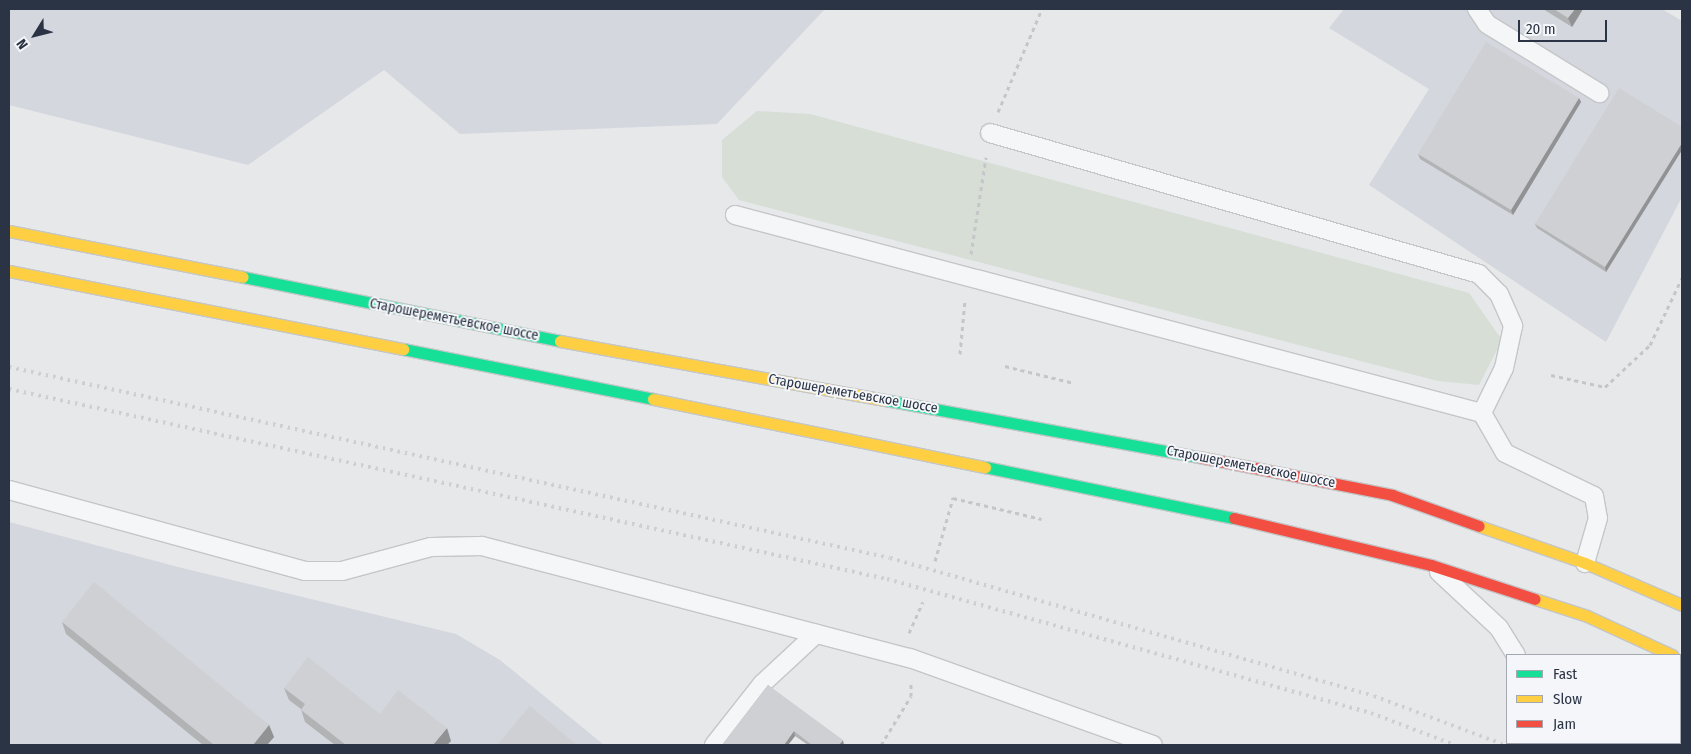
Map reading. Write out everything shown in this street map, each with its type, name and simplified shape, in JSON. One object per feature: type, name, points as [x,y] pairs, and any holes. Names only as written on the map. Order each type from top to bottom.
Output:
[{"type":"main road","name":"Старошереметьевское шоссе","points":[[9,231],[587,346],[1202,457],[1392,495],[1585,563],[1682,605]]},
{"type":"main road","points":[[9,271],[495,366],[1253,522],[1432,565],[1587,616],[1670,654]]},
{"type":"lane","points":[[1477,9],[1487,24],[1599,93]]},
{"type":"lane","points":[[990,133],[1479,274],[1499,294],[1513,326],[1504,368],[1482,413]]},
{"type":"lane","points":[[735,215],[1482,413],[1505,453],[1594,496],[1598,518],[1585,563]]},
{"type":"lane","points":[[9,490],[305,571],[342,570],[431,547],[482,546],[910,658],[1153,745]]},
{"type":"lane","points":[[1432,565],[1499,628],[1515,654]]},
{"type":"lane","points":[[714,745],[762,684],[816,634]]},
{"type":"path","points":[[960,354],[967,276],[990,133],[1042,9]]},
{"type":"path","points":[[1551,375],[1605,387],[1650,345],[1682,278]]},
{"type":"path","points":[[1005,366],[1074,382]]},
{"type":"path","points":[[935,561],[953,498],[1042,519]]},
{"type":"path","points":[[881,745],[911,696],[908,630],[923,602]]},
{"type":"shaded area","points":[[9,9],[825,9],[717,124],[460,134],[384,70],[248,165],[9,105]]},
{"type":"shaded area","points":[[1344,9],[1662,9],[1682,21],[1682,197],[1606,342],[1369,185],[1429,89],[1329,28]]},
{"type":"shaded area","points":[[757,111],[810,114],[1469,293],[1502,340],[1479,385],[1438,381],[739,200],[722,177],[722,140]]},
{"type":"shaded area","points":[[9,522],[178,567],[456,634],[500,660],[604,745],[9,745]]},
{"type":"building","points":[[1554,9],[1575,9],[1568,18]]},
{"type":"building","points":[[1486,42],[1579,98],[1511,210],[1418,154]]},
{"type":"building","points":[[1619,88],[1682,127],[1682,143],[1605,267],[1535,224]]},
{"type":"building","points":[[94,582],[269,725],[253,745],[214,745],[62,622]]},
{"type":"building","points":[[308,657],[380,714],[398,690],[447,728],[433,745],[346,745],[301,710],[305,704],[284,688]]},
{"type":"building","points":[[768,685],[843,740],[839,745],[812,745],[794,731],[784,745],[722,745]]},
{"type":"building","points":[[530,706],[577,745],[497,745]]},
{"type":"railway","points":[[9,367],[890,558],[1374,696],[1505,745]]},
{"type":"railway","points":[[9,389],[887,579],[1371,713],[1455,745]]},
{"type":"traffic: fast","points":[[243,277],[560,341]]},
{"type":"traffic: fast","points":[[403,349],[653,399]]},
{"type":"traffic: fast","points":[[885,400],[1199,457]]},
{"type":"traffic: fast","points":[[985,467],[1234,518]]},
{"type":"traffic: slow","points":[[9,231],[243,277]]},
{"type":"traffic: slow","points":[[9,271],[403,349]]},
{"type":"traffic: slow","points":[[560,341],[885,400]]},
{"type":"traffic: slow","points":[[653,399],[985,467]]},
{"type":"traffic: slow","points":[[1479,526],[1585,563],[1682,605]]},
{"type":"traffic: slow","points":[[1535,599],[1587,616],[1670,654]]},
{"type":"traffic: jam","points":[[1199,457],[1392,495],[1479,526]]},
{"type":"traffic: jam","points":[[1234,518],[1431,565],[1535,599]]}]
